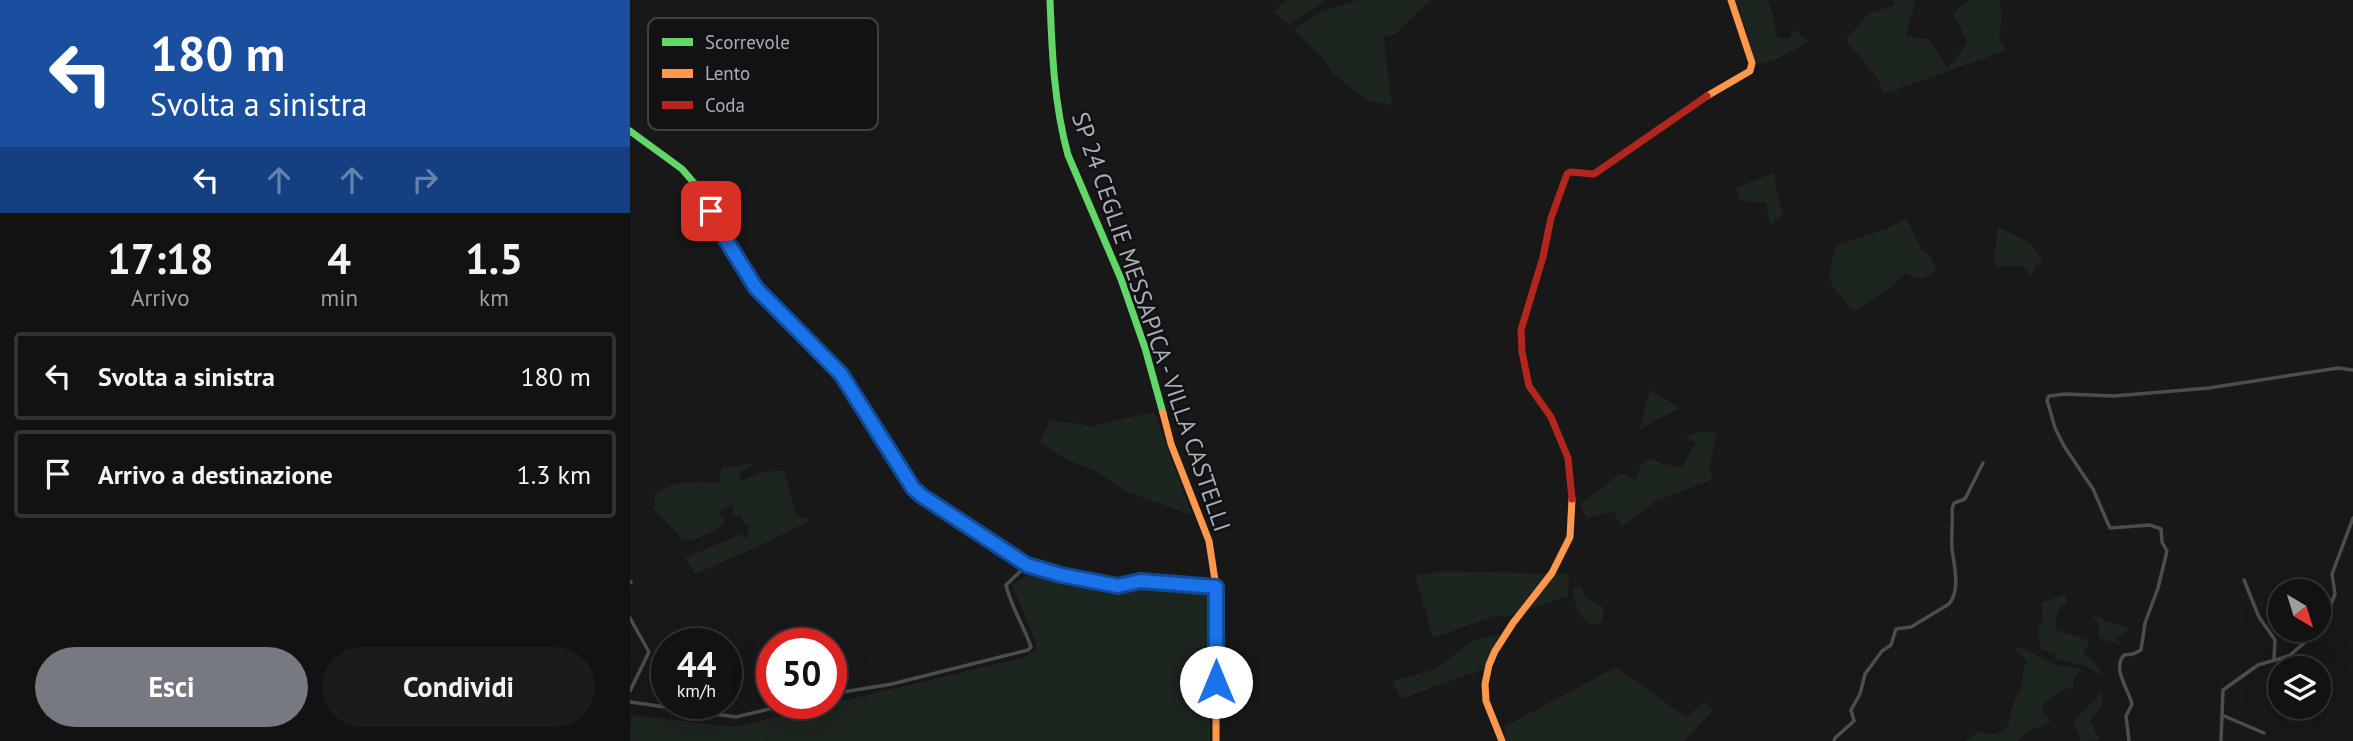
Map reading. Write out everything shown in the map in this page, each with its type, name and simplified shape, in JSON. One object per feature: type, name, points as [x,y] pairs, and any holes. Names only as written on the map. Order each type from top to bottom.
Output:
[{"type":"street","name":"SP 24 CEGLIE MESSAPICA - VILLA CASTELLI","points":[[1051,0],[1053,84],[1062,135],[1121,279],[1171,444],[1209,541],[1216,587],[1216,741]]},
{"type":"street","points":[[1502,741],[1486,701],[1485,684],[1489,665],[1513,623],[1552,573],[1570,537],[1572,487],[1568,458],[1551,417],[1529,386],[1522,352],[1521,330],[1543,257],[1551,218],[1567,173],[1594,174],[1727,83],[1750,71],[1752,63],[1731,0]]},
{"type":"street","points":[[630,131],[682,169],[706,198],[716,224],[756,288],[841,374],[913,488],[1027,565],[1118,586],[1140,581],[1216,587]]},
{"type":"street","points":[[2129,741],[2126,716],[2132,704],[2119,671],[2120,660],[2124,655],[2141,650],[2145,623],[2158,588],[2167,551],[2162,542],[2161,529],[2150,525],[2110,528],[2093,489],[2055,428],[2046,400],[2049,396],[2066,394],[2114,396],[2209,388],[2338,368],[2353,370]]},
{"type":"street","points":[[1834,741],[1854,721],[1851,710],[1860,694],[1865,674],[1882,651],[1891,645],[1896,629],[1911,627],[1953,599],[1956,572],[1952,548],[1952,509],[1954,503],[1965,499],[1983,463]]},
{"type":"street","points":[[2331,606],[2336,594],[2332,573],[2353,518]]},
{"type":"street","points":[[847,691],[892,684],[1028,650],[1031,647],[1026,632],[1008,596],[1006,585],[1027,565]]},
{"type":"street","points":[[2244,580],[2259,617],[2274,640],[2274,656]]},
{"type":"street","points":[[630,618],[649,652],[630,691]]},
{"type":"street","points":[[2289,656],[2305,642]]},
{"type":"street","points":[[2221,741],[2223,690],[2249,670],[2268,662]]},
{"type":"street","points":[[630,702],[736,716],[756,712]]},
{"type":"street","points":[[2222,715],[2264,733]]},
{"type":"shaded area","points":[[1287,0],[1326,0],[1289,25],[1273,11]]},
{"type":"shaded area","points":[[1358,0],[1431,0],[1397,33],[1384,38],[1392,105],[1367,100],[1333,74],[1325,61],[1294,29],[1321,12]]},
{"type":"shaded area","points":[[1735,0],[1767,0],[1773,13],[1776,36],[1788,39],[1796,30],[1808,41],[1776,59],[1755,64]]},
{"type":"shaded area","points":[[1894,0],[1916,0],[1906,36],[1928,39],[1947,67],[1954,62],[1967,42],[1953,13],[1969,0],[1999,0],[2002,18],[1999,39],[2007,50],[1884,94],[1877,78],[1846,40],[1868,14],[1894,5]]},
{"type":"shaded area","points":[[1773,173],[1783,216],[1770,225],[1766,203],[1740,200],[1736,188]]},
{"type":"shaded area","points":[[1907,218],[1921,249],[1930,256],[1936,271],[1922,279],[1905,274],[1888,290],[1854,312],[1831,283],[1835,246],[1888,228]]},
{"type":"shaded area","points":[[1998,227],[2026,241],[2036,250],[2042,265],[2037,264],[2032,276],[2022,266],[1995,267]]},
{"type":"shaded area","points":[[1650,390],[1680,408],[1639,429]]},
{"type":"shaded area","points":[[1154,412],[1192,515],[1127,492],[1093,470],[1065,459],[1040,443],[1050,420],[1092,426]]},
{"type":"shaded area","points":[[1698,432],[1717,433],[1710,464],[1712,480],[1656,501],[1622,527],[1613,511],[1586,518],[1580,504],[1621,473],[1635,480],[1641,464],[1650,458],[1681,467],[1696,443],[1685,437]]},
{"type":"shaded area","points":[[756,463],[739,473],[741,481],[763,472],[784,470],[796,515],[811,520],[695,574],[685,558],[741,534],[746,539],[750,527],[743,522],[741,516],[733,514],[733,505],[722,509],[719,514],[726,522],[721,526],[700,537],[683,540],[654,509],[655,494],[686,482],[719,482],[722,468]]},
{"type":"shaded area","points":[[1445,571],[1569,574],[1568,596],[1506,617],[1494,616],[1433,638],[1415,575]]},
{"type":"shaded area","points":[[1030,573],[1118,592],[1142,588],[1210,592],[1210,741],[630,741],[631,715],[734,727],[767,719],[847,719],[847,700],[1025,657],[1036,649],[1036,643],[1012,585]]},
{"type":"shaded area","points":[[1580,585],[1586,598],[1603,607],[1603,622],[1589,625],[1577,610],[1572,588]]},
{"type":"shaded area","points":[[2064,594],[2067,602],[2057,614],[2056,630],[2090,641],[2083,654],[2103,673],[2055,659],[2056,654],[2041,649],[2038,631],[2042,620],[2042,603]]},
{"type":"shaded area","points":[[2093,616],[2128,629],[2124,634],[2115,637],[2121,645],[2100,638],[2100,627]]},
{"type":"shaded area","points":[[1499,635],[1484,669],[1401,699],[1392,681],[1436,669],[1473,640]]},
{"type":"shaded area","points":[[2021,647],[2054,664],[2081,669],[2074,678],[2073,688],[2059,692],[2044,705],[2042,709],[2051,722],[2031,730],[2017,741],[1965,741],[1978,732],[1991,734],[2009,724],[2010,712],[2022,685],[2023,670],[2027,662],[2014,648]]},
{"type":"shaded area","points":[[1616,667],[1686,717],[1705,702],[1714,710],[1684,741],[1506,741],[1504,727]]},
{"type":"shaded area","points":[[2101,693],[2102,706],[2090,721],[2100,740],[2081,741],[2074,725],[2075,719]]},
{"type":"traffic: fast","points":[[1050,0],[1057,98],[1068,155],[1121,279],[1145,348],[1163,413]]},
{"type":"traffic: fast","points":[[630,131],[682,169],[707,198],[716,224],[756,288],[841,374],[853,393]]},
{"type":"traffic: slow","points":[[1707,96],[1750,71],[1752,63],[1731,0]]},
{"type":"traffic: slow","points":[[853,393],[913,488],[1025,564],[1061,575],[1118,586],[1140,581],[1216,587]]},
{"type":"traffic: slow","points":[[1163,413],[1171,444],[1209,541],[1216,587],[1216,741]]},
{"type":"traffic: slow","points":[[1502,741],[1486,701],[1485,684],[1489,665],[1513,623],[1552,573],[1570,537],[1572,499]]},
{"type":"traffic: jam","points":[[1572,499],[1568,458],[1551,417],[1529,386],[1522,352],[1521,330],[1543,257],[1551,218],[1567,174],[1594,174],[1707,96]]},
{"type":"route","points":[[711,211],[716,224],[756,288],[841,374],[913,488],[922,496],[1027,565],[1118,586],[1140,581],[1216,587],[1216,682]]}]
